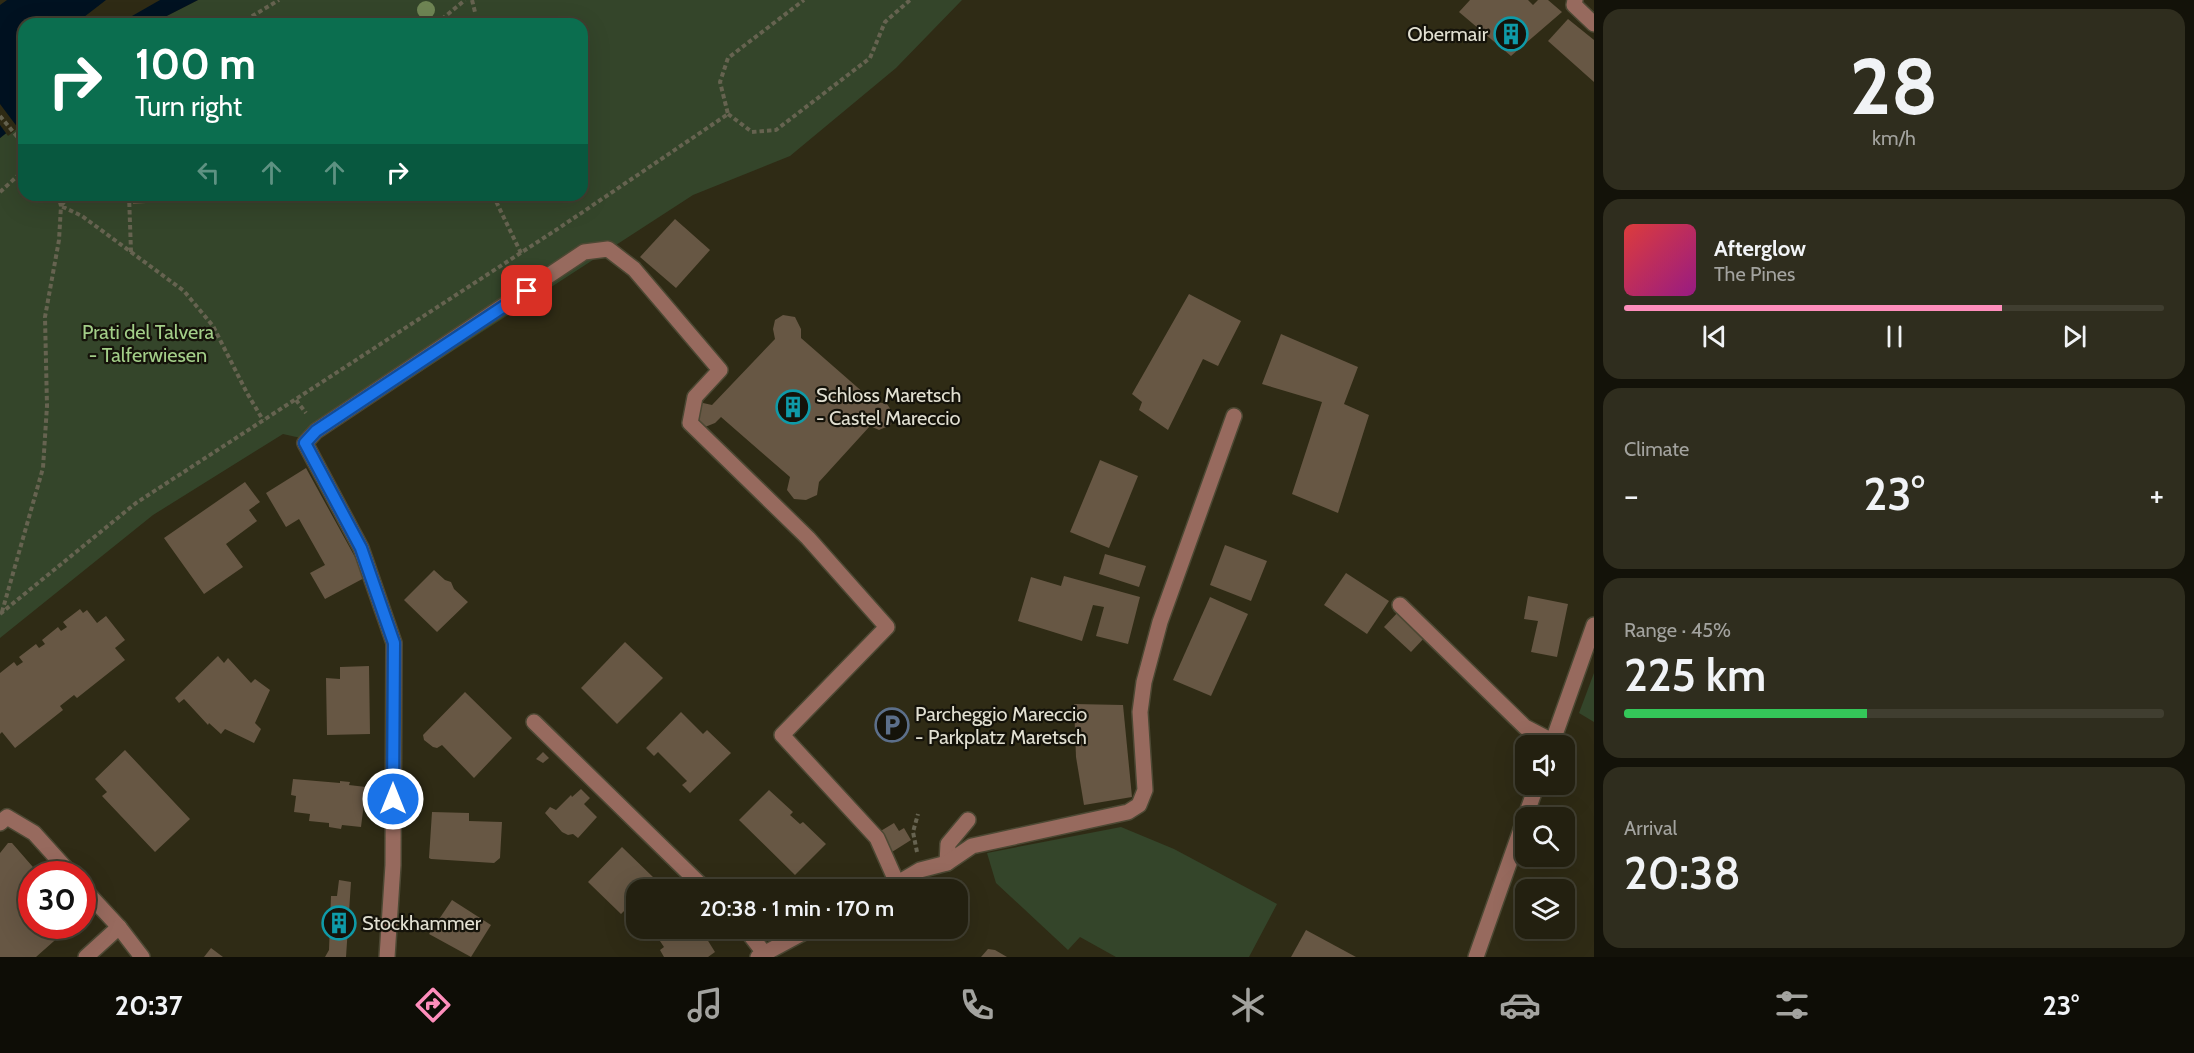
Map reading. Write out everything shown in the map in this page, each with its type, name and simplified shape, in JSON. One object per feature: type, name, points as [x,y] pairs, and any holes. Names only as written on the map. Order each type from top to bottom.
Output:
[{"type":"street","points":[[1575,0],[1574,5],[1594,24]]},
{"type":"street","points":[[387,957],[393,865],[394,643],[361,548],[305,443],[316,431],[584,252],[608,249],[634,270],[720,370],[695,397],[690,423],[808,538],[887,627],[782,735],[877,838],[890,879]]},
{"type":"street","points":[[904,879],[920,870],[947,863],[972,846],[1128,812],[1139,805],[1145,790],[1140,712],[1144,682],[1160,622],[1234,416]]},
{"type":"street","points":[[1400,605],[1525,727],[1538,735]]},
{"type":"street","points":[[1555,735],[1594,625]]},
{"type":"street","points":[[534,722],[694,879]]},
{"type":"street","points":[[1476,957],[1533,795]]},
{"type":"street","points":[[0,823],[7,817],[34,833],[59,861]]},
{"type":"street","points":[[947,863],[948,844],[968,820]]},
{"type":"street","points":[[96,902],[142,957]]},
{"type":"street","points":[[86,957],[119,927]]},
{"type":"street","points":[[752,939],[761,955],[791,939]]},
{"type":"path","points":[[249,18],[279,0]]},
{"type":"path","points":[[443,18],[465,0]]},
{"type":"path","points":[[472,0],[475,12]]},
{"type":"path","points":[[804,0],[728,58],[720,82],[728,114],[752,132],[776,130],[870,58],[885,22],[910,0]]},
{"type":"path","points":[[1,613],[136,503],[521,253],[728,114]]},
{"type":"path","points":[[0,116],[18,138]]},
{"type":"path","points":[[0,192],[18,176]]},
{"type":"path","points":[[1,613],[42,468],[47,406],[45,317],[59,240],[60,201]]},
{"type":"path","points":[[61,206],[65,201]]},
{"type":"path","points":[[129,201],[131,253]]},
{"type":"path","points":[[496,201],[521,253]]},
{"type":"path","points":[[61,206],[82,216],[184,291],[213,326],[246,393],[263,420]]},
{"type":"path","points":[[296,400],[311,420]]},
{"type":"path","points":[[918,814],[914,832],[920,870]]},
{"type":"green space","name":"Prati del Talvera - Talferwiesen","points":[[198,0],[962,0],[896,68],[790,156],[693,195],[314,441],[283,434],[153,515],[0,638],[0,138],[18,124],[18,201],[588,201],[588,18],[163,18]]},
{"type":"green space","points":[[1594,673],[1594,722],[1579,713]]},
{"type":"green space","points":[[1121,827],[1174,849],[1277,904],[1249,957],[1116,957],[1080,937],[1068,950],[996,883],[987,853]]},
{"type":"water","points":[[7,0],[106,0],[83,18],[18,18],[18,124],[0,138],[0,5]]},
{"type":"water","points":[[160,0],[198,0],[163,18],[128,18]]},
{"type":"pier","points":[[0,104],[18,128],[8,136],[0,125]]},
{"type":"building","name":"Obermair","points":[[1470,0],[1528,0],[1533,5],[1538,0],[1548,0],[1562,12],[1511,56],[1459,12]]},
{"type":"building","points":[[1568,19],[1594,40],[1594,82],[1548,41]]},
{"type":"building","points":[[133,201],[146,201],[146,203],[133,204]]},
{"type":"building","points":[[675,219],[710,250],[676,288],[640,257]]},
{"type":"building","points":[[1189,294],[1241,321],[1218,366],[1203,359],[1168,430],[1139,410],[1142,402],[1132,394]]},
{"type":"building","name":"Schloss Maretsch - Castel Mareccio","points":[[783,315],[795,317],[801,329],[801,338],[873,401],[887,404],[893,413],[891,425],[879,430],[870,426],[819,482],[817,495],[806,500],[794,499],[787,490],[790,477],[721,417],[715,423],[705,427],[696,421],[695,410],[703,403],[712,405],[775,339],[773,329],[775,320]]},
{"type":"building","points":[[1281,334],[1358,367],[1344,404],[1369,415],[1338,513],[1292,494],[1322,402],[1262,384]]},
{"type":"building","points":[[1100,460],[1138,476],[1109,548],[1070,532]]},
{"type":"building","points":[[306,468],[366,577],[325,599],[310,573],[325,565],[299,519],[286,527],[266,493]]},
{"type":"building","points":[[245,482],[260,502],[249,510],[257,521],[226,544],[243,567],[204,594],[164,538]]},
{"type":"building","points":[[1225,545],[1267,561],[1251,601],[1210,585]]},
{"type":"building","points":[[1105,554],[1146,566],[1139,587],[1099,574]]},
{"type":"building","points":[[434,570],[445,580],[451,582],[454,589],[468,602],[437,632],[404,600]]},
{"type":"building","points":[[1346,573],[1389,601],[1367,634],[1324,605]]},
{"type":"building","points":[[1064,576],[1140,597],[1128,644],[1096,636],[1104,607],[1093,605],[1082,641],[1018,621],[1031,577],[1061,586]]},
{"type":"building","points":[[1528,596],[1568,604],[1557,657],[1531,652],[1538,621],[1524,619]]},
{"type":"building","points":[[1210,597],[1248,614],[1211,696],[1173,680]]},
{"type":"building","points":[[80,609],[83,613],[87,610],[97,623],[106,616],[125,640],[115,648],[125,660],[77,698],[74,695],[60,706],[63,710],[15,748],[2,732],[0,734],[0,673],[14,662],[17,666],[23,662],[19,657],[36,644],[39,648],[45,644],[42,640],[58,627],[61,631],[67,627],[63,622]]},
{"type":"building","points":[[1400,610],[1427,635],[1411,652],[1384,627]]},
{"type":"building","points":[[625,642],[663,678],[617,724],[581,688]]},
{"type":"building","points":[[218,656],[224,663],[228,658],[251,683],[255,679],[270,690],[255,723],[261,729],[254,743],[225,729],[221,734],[209,723],[208,725],[184,699],[179,703],[175,698]]},
{"type":"building","points":[[369,666],[370,734],[327,735],[326,678],[340,679],[340,667]]},
{"type":"building","points":[[465,692],[512,738],[474,778],[442,745],[437,748],[433,747],[424,740],[423,735]]},
{"type":"building","points":[[1074,704],[1123,705],[1132,797],[1084,805],[1076,757]]},
{"type":"building","points":[[681,712],[703,734],[707,730],[731,753],[690,793],[682,785],[687,781],[658,752],[654,756],[646,748]]},
{"type":"building","points":[[125,750],[190,819],[155,852],[102,796],[107,792],[95,779]]},
{"type":"building","points":[[543,752],[549,758],[543,763],[536,759]]},
{"type":"building","points":[[293,779],[350,782],[349,785],[366,787],[361,827],[342,825],[341,829],[329,827],[329,823],[309,821],[310,814],[294,812],[296,796],[291,795]]},
{"type":"building","points":[[581,789],[590,798],[584,804],[597,817],[578,838],[573,834],[568,835],[562,832],[545,813],[550,807],[556,810],[571,795],[572,797]]},
{"type":"building","points":[[769,790],[793,812],[790,815],[800,824],[803,822],[826,844],[795,875],[739,820]]},
{"type":"building","points":[[432,812],[469,813],[469,821],[502,822],[500,858],[494,863],[429,858]]},
{"type":"building","points":[[894,823],[899,831],[904,828],[911,840],[892,852],[879,832]]},
{"type":"building","points":[[8,843],[12,843],[28,861],[18,861],[18,939],[56,939],[36,957],[0,957],[0,853]]},
{"type":"building","points":[[622,847],[655,879],[626,879],[626,909],[621,914],[588,882]]},
{"type":"building","name":"Stockhammer","points":[[339,880],[351,882],[346,957],[325,957],[329,950],[331,896],[337,896]]},
{"type":"building","points":[[452,900],[491,925],[471,957],[429,934]]},
{"type":"building","points":[[1306,930],[1356,957],[1291,957]]},
{"type":"building","points":[[659,939],[707,939],[715,952],[708,957],[664,957],[660,950],[664,947]]},
{"type":"building","points":[[211,948],[223,957],[204,957]]},
{"type":"building","points":[[988,949],[995,950],[1007,957],[981,957]]},
{"type":"place","name":"Obermair","points":[[1511,34]]},
{"type":"place","name":"Schloss Maretsch - Castel Mareccio","points":[[793,407]]},
{"type":"place","name":"Parcheggio Mareccio - Parkplatz Maretsch","points":[[892,725]]},
{"type":"place","name":"Stockhammer","points":[[339,923]]},
{"type":"route","points":[[393,799],[394,643],[361,548],[305,443],[316,431],[527,291]]}]
